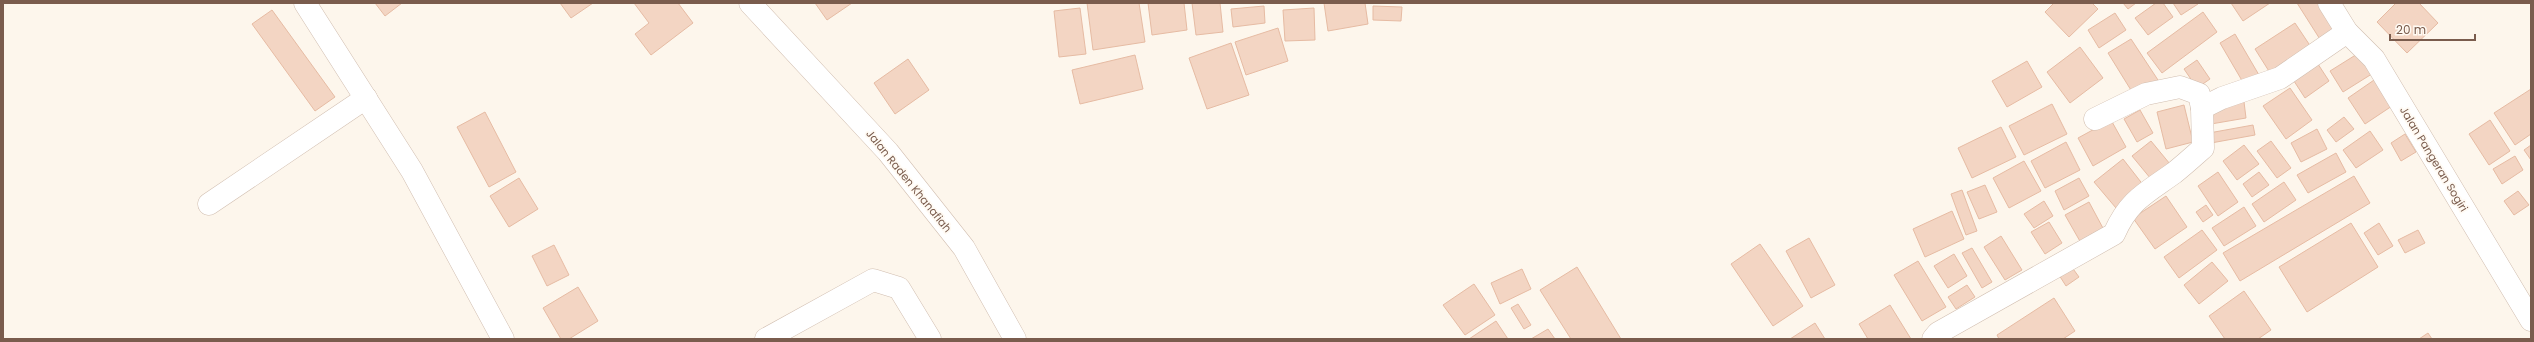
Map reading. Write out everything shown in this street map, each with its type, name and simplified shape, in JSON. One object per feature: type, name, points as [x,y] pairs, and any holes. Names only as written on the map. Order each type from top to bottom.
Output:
[{"type":"street","points":[[305,3],[412,171],[503,339]]},
{"type":"street","name":"Jalan Raden Khanafiah","points":[[750,3],[888,152],[964,248],[1016,339]]},
{"type":"street","name":"Jalan Pangeran Sogiri","points":[[2330,3],[2347,32],[2374,59],[2531,320]]},
{"type":"street","points":[[2202,108],[2222,98],[2280,78],[2347,32]]},
{"type":"street","points":[[1933,339],[1938,334],[2114,234],[2120,220],[2139,195],[2175,172],[2203,148],[2202,108],[2199,94],[2180,87],[2146,94],[2095,119]]},
{"type":"street","points":[[209,204],[366,98]]},
{"type":"street","points":[[766,339],[873,280],[899,288],[930,339]]},
{"type":"building","points":[[375,3],[402,3],[385,16]]},
{"type":"building","points":[[560,3],[593,3],[571,18]]},
{"type":"building","points":[[634,3],[678,3],[693,23],[651,55],[635,34],[649,23]]},
{"type":"building","points":[[815,3],[852,3],[827,20]]},
{"type":"building","points":[[1087,3],[1139,3],[1145,42],[1093,50]]},
{"type":"building","points":[[1148,3],[1184,3],[1187,30],[1152,35]]},
{"type":"building","points":[[1192,3],[1220,3],[1223,32],[1196,35]]},
{"type":"building","points":[[1324,3],[1365,3],[1368,24],[1328,31]]},
{"type":"building","points":[[2054,3],[2092,3],[2098,9],[2069,37],[2045,12]]},
{"type":"building","points":[[2123,3],[2136,3],[2128,9]]},
{"type":"building","points":[[2156,3],[2163,3],[2173,17],[2148,35],[2135,18]]},
{"type":"building","points":[[2173,3],[2197,3],[2198,4],[2181,15]]},
{"type":"building","points":[[2231,3],[2270,3],[2243,21]]},
{"type":"building","points":[[2297,3],[2323,3],[2341,33],[2323,44]]},
{"type":"building","points":[[2396,3],[2419,3],[2438,23],[2407,53],[2377,22]]},
{"type":"building","points":[[1264,6],[1265,23],[1233,27],[1231,9]]},
{"type":"building","points":[[1373,6],[1402,7],[1401,21],[1373,20]]},
{"type":"building","points":[[1080,8],[1086,54],[1059,57],[1054,11]]},
{"type":"building","points":[[1314,8],[1315,40],[1285,41],[1283,10]]},
{"type":"building","points":[[272,10],[335,97],[315,111],[252,24]]},
{"type":"building","points":[[2203,12],[2217,32],[2162,73],[2147,53]]},
{"type":"building","points":[[2115,13],[2126,30],[2099,48],[2088,30]]},
{"type":"building","points":[[2295,23],[2313,50],[2272,76],[2255,49]]},
{"type":"building","points":[[1278,28],[1288,61],[1246,75],[1235,42]]},
{"type":"building","points":[[2235,34],[2259,75],[2244,84],[2220,43]]},
{"type":"building","points":[[2131,39],[2158,80],[2134,95],[2108,53]]},
{"type":"building","points":[[1231,43],[1249,95],[1207,109],[1189,58]]},
{"type":"building","points":[[2080,47],[2103,78],[2070,103],[2047,72]]},
{"type":"building","points":[[2362,51],[2375,72],[2343,92],[2330,71]]},
{"type":"building","points":[[1135,55],[1143,89],[1080,104],[1072,70]]},
{"type":"building","points":[[908,59],[929,90],[895,114],[874,83]]},
{"type":"building","points":[[2197,60],[2210,79],[2197,88],[2184,69]]},
{"type":"building","points":[[2027,61],[2042,87],[2007,107],[1992,81]]},
{"type":"building","points":[[2316,61],[2329,81],[2305,98],[2292,78]]},
{"type":"building","points":[[2377,78],[2395,104],[2365,124],[2348,98]]},
{"type":"building","points":[[2290,88],[2312,120],[2286,139],[2263,106]]},
{"type":"building","points":[[2531,89],[2531,134],[2515,145],[2494,113]]},
{"type":"building","points":[[2244,102],[2246,118],[2211,124],[2209,108]]},
{"type":"building","points":[[2052,104],[2067,134],[2024,155],[2009,126]]},
{"type":"building","points":[[2184,105],[2193,142],[2166,149],[2157,112]]},
{"type":"building","points":[[2140,110],[2153,133],[2137,142],[2124,119]]},
{"type":"building","points":[[485,112],[516,172],[489,187],[457,127]]},
{"type":"building","points":[[2344,117],[2354,129],[2336,142],[2327,130]]},
{"type":"building","points":[[2111,120],[2126,147],[2093,166],[2078,138]]},
{"type":"building","points":[[2490,120],[2510,151],[2489,165],[2469,134]]},
{"type":"building","points":[[2253,125],[2255,135],[2211,143],[2209,133]]},
{"type":"building","points":[[2001,127],[2016,157],[1972,178],[1958,148]]},
{"type":"building","points":[[2317,129],[2327,149],[2301,162],[2291,143]]},
{"type":"building","points":[[2370,131],[2383,150],[2356,168],[2343,150]]},
{"type":"building","points":[[2405,134],[2416,152],[2401,161],[2391,143]]},
{"type":"building","points":[[2151,141],[2170,164],[2151,179],[2132,156]]},
{"type":"building","points":[[2271,141],[2291,168],[2277,178],[2257,151]]},
{"type":"building","points":[[2066,142],[2080,170],[2045,188],[2031,161]]},
{"type":"building","points":[[2244,145],[2259,164],[2237,180],[2223,161]]},
{"type":"building","points":[[2531,145],[2531,160],[2524,150]]},
{"type":"building","points":[[2336,153],[2346,172],[2308,193],[2297,175]]},
{"type":"building","points":[[2515,156],[2523,170],[2502,184],[2493,169]]},
{"type":"building","points":[[2123,159],[2144,186],[2116,208],[2094,182]]},
{"type":"building","points":[[2024,161],[2041,191],[2009,208],[1993,178]]},
{"type":"building","points":[[2218,172],[2238,202],[2218,216],[2198,186]]},
{"type":"building","points":[[2259,172],[2269,185],[2252,197],[2243,184]]},
{"type":"building","points":[[2354,176],[2370,203],[2240,281],[2223,253]]},
{"type":"building","points":[[519,178],[538,209],[509,227],[490,196]]},
{"type":"building","points":[[2079,178],[2089,196],[2064,210],[2055,191]]},
{"type":"building","points":[[2284,182],[2296,200],[2264,222],[2252,204]]},
{"type":"building","points":[[1985,185],[1997,212],[1979,219],[1967,192]]},
{"type":"building","points":[[1962,190],[1977,231],[1966,235],[1951,194]]},
{"type":"building","points":[[2518,191],[2529,205],[2514,215],[2504,201]]},
{"type":"building","points":[[2166,196],[2187,227],[2155,249],[2133,218]]},
{"type":"building","points":[[2044,201],[2053,216],[2034,228],[2024,214]]},
{"type":"building","points":[[2089,202],[2104,230],[2081,243],[2065,215]]},
{"type":"building","points":[[2206,205],[2213,215],[2203,222],[2196,212]]},
{"type":"building","points":[[2244,207],[2256,226],[2224,246],[2212,228]]},
{"type":"building","points":[[1952,211],[1964,239],[1925,257],[1913,229]]},
{"type":"building","points":[[2049,222],[2062,243],[2045,254],[2031,232]]},
{"type":"building","points":[[2351,223],[2378,267],[2307,312],[2279,267]]},
{"type":"building","points":[[2379,223],[2393,246],[2378,255],[2364,233]]},
{"type":"building","points":[[2202,230],[2217,250],[2179,278],[2164,257]]},
{"type":"building","points":[[2418,230],[2425,243],[2405,253],[2398,240]]},
{"type":"building","points":[[2001,236],[2022,270],[2005,280],[1984,247]]},
{"type":"building","points":[[1809,238],[1835,285],[1811,298],[1786,251]]},
{"type":"building","points":[[1760,244],[1803,306],[1773,326],[1731,264]]},
{"type":"building","points":[[554,245],[569,275],[547,286],[532,256]]},
{"type":"building","points":[[1972,248],[1992,282],[1982,288],[1962,253]]},
{"type":"building","points":[[1954,254],[1967,276],[1948,288],[1934,266]]},
{"type":"building","points":[[1918,261],[1946,307],[1922,321],[1894,275]]},
{"type":"building","points":[[2212,262],[2228,281],[2199,304],[2184,285]]},
{"type":"building","points":[[2071,266],[2079,277],[2066,286],[2059,275]]},
{"type":"building","points":[[1577,267],[1621,339],[1571,339],[1540,290]]},
{"type":"building","points":[[1522,269],[1531,289],[1500,304],[1491,283]]},
{"type":"building","points":[[1474,284],[1495,315],[1465,335],[1443,305]]},
{"type":"building","points":[[1967,285],[1975,297],[1956,309],[1948,297]]},
{"type":"building","points":[[578,287],[598,321],[569,339],[561,339],[543,308]]},
{"type":"building","points":[[2244,291],[2271,330],[2258,339],[2225,339],[2209,316]]},
{"type":"building","points":[[2054,298],[2075,331],[2063,339],[1999,339],[1997,335]]},
{"type":"building","points":[[1518,304],[1531,325],[1524,329],[1511,308]]},
{"type":"building","points":[[1890,305],[1911,339],[1868,339],[1859,324]]},
{"type":"building","points":[[1496,321],[1508,339],[1469,339]]},
{"type":"building","points":[[1815,323],[1825,339],[1790,339]]},
{"type":"building","points":[[1548,329],[1555,339],[1531,339]]},
{"type":"building","points":[[2428,333],[2432,339],[2419,339]]}]
